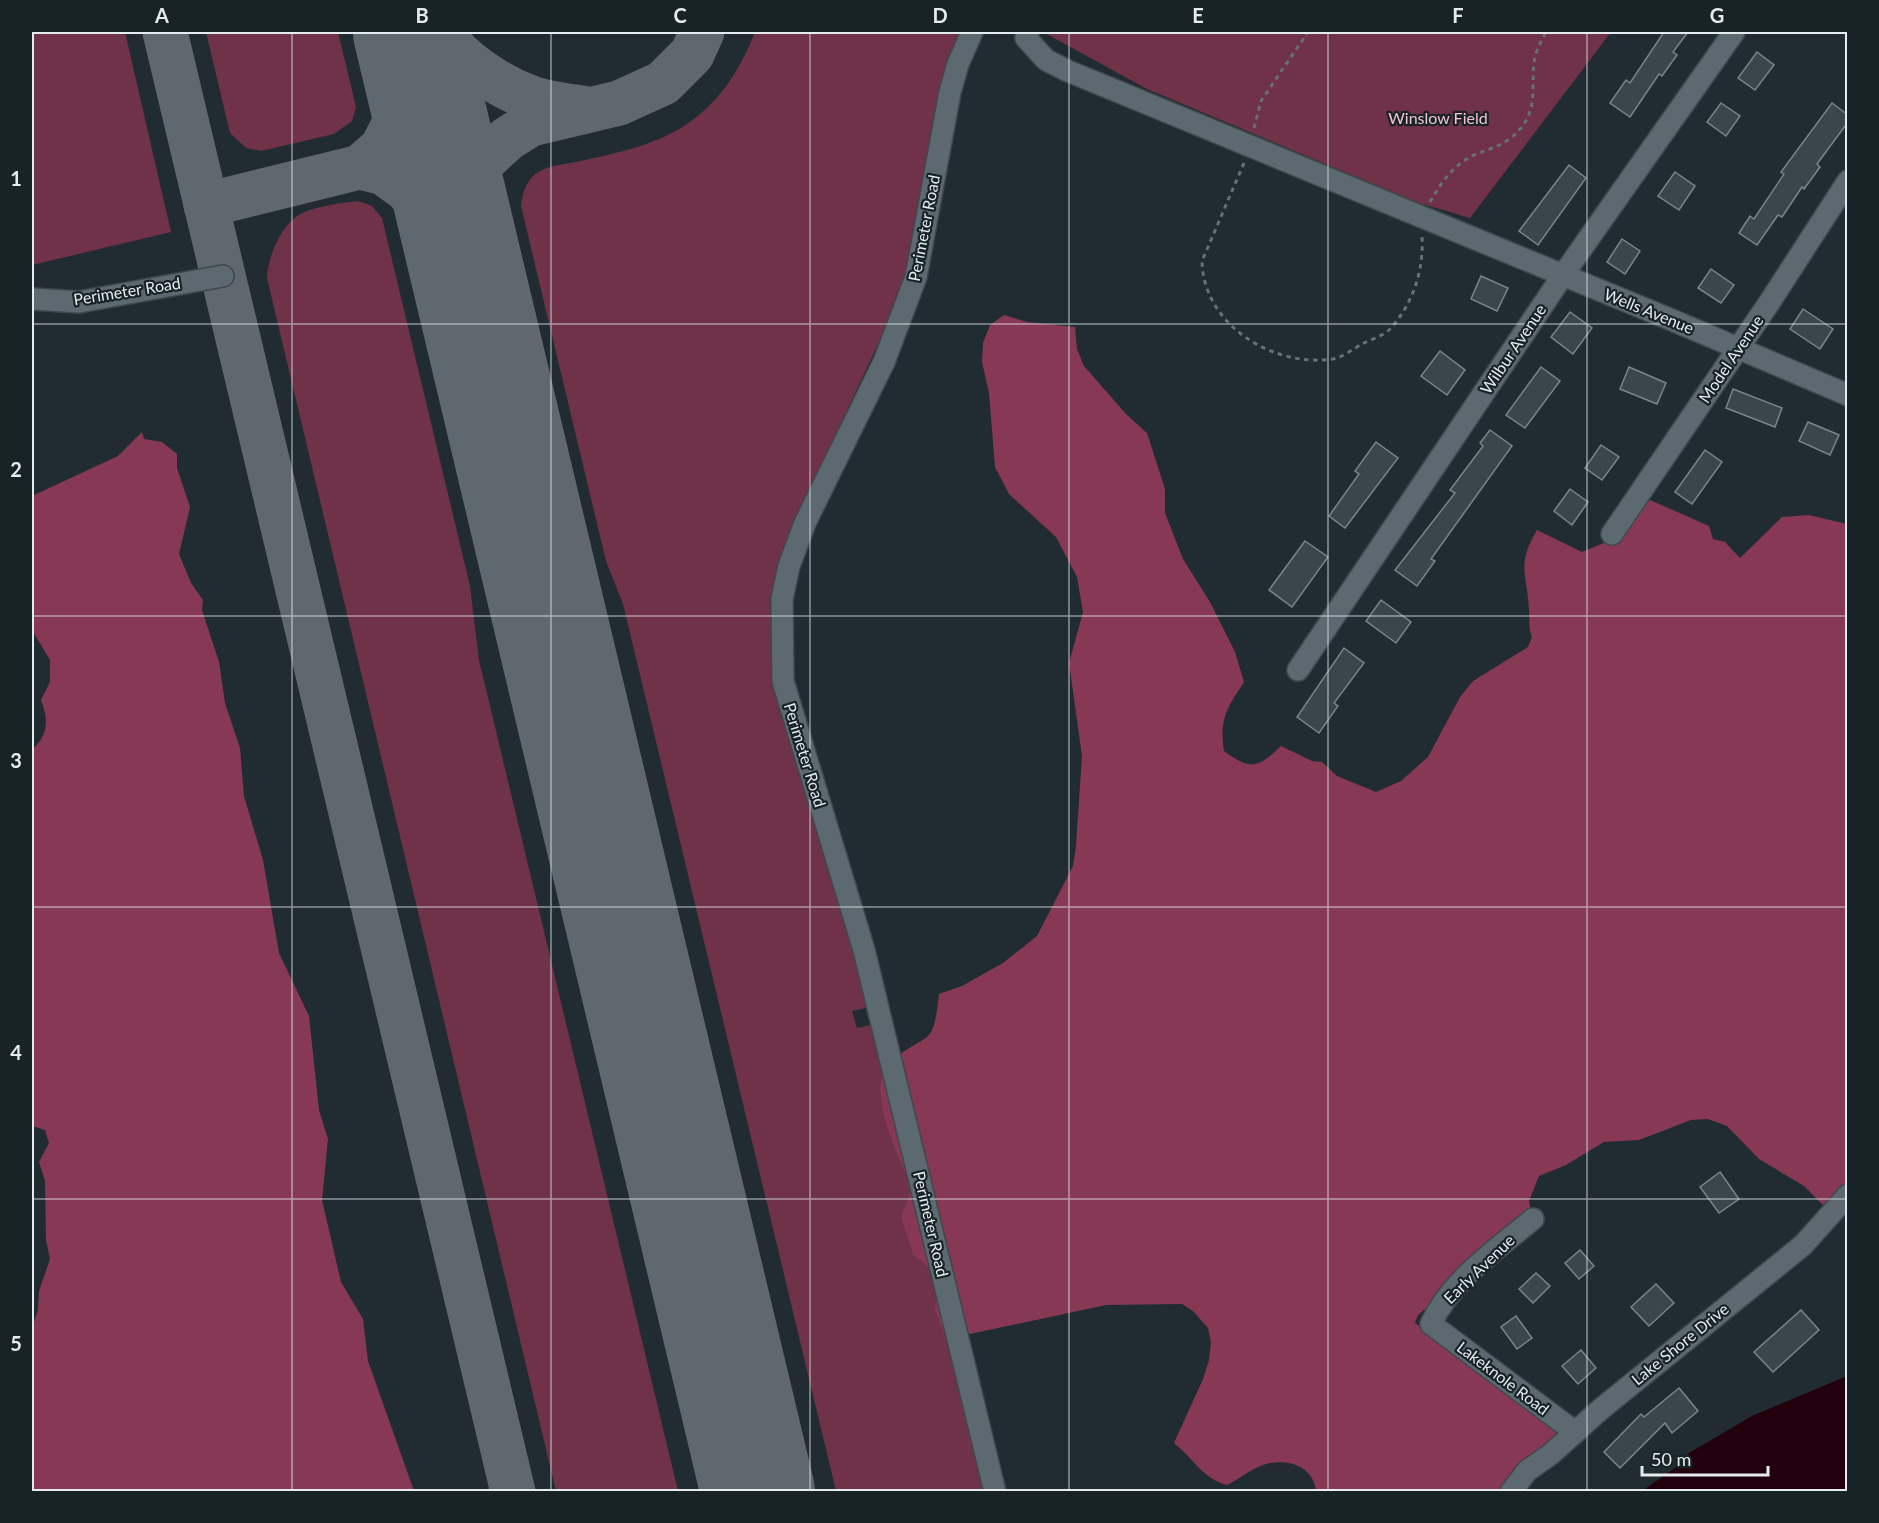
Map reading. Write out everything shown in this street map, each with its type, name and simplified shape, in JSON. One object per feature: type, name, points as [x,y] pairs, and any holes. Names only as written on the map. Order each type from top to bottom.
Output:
[{"type":"street","name":"Perimeter Road","points":[[972,32],[958,64],[950,92],[916,277],[884,362],[806,523],[789,566],[782,599],[781,643],[783,681],[864,950],[995,1491]]},
{"type":"street","name":"Wells Avenue","points":[[1028,32],[1026,38],[1046,60],[1250,148],[1450,228],[1848,395]]},
{"type":"street","name":"Wilbur Avenue","points":[[1298,670],[1563,275],[1734,32]]},
{"type":"street","name":"Model Avenue","points":[[1612,534],[1739,348],[1848,181]]},
{"type":"street","name":"Perimeter Road","points":[[32,299],[79,302],[223,276]]},
{"type":"street","name":"Lake Shore Drive","points":[[1511,1491],[1527,1471],[1659,1360],[1803,1245],[1848,1195]]},
{"type":"street","name":"Early Avenue","points":[[1431,1324],[1448,1297],[1479,1264],[1533,1219]]},
{"type":"street","name":"Lakeknole Road","points":[[1431,1324],[1575,1432]]},
{"type":"path","points":[[1308,32],[1261,101],[1250,148],[1202,261],[1203,276],[1223,320],[1258,346],[1301,359],[1335,359],[1389,330],[1415,293],[1423,249],[1423,217],[1442,182],[1458,165],[1472,156],[1500,145],[1521,128],[1528,118],[1534,96],[1535,56],[1546,32]]},
{"type":"green space","points":[[32,32],[125,32],[171,232],[32,265]]},
{"type":"green space","points":[[206,32],[338,32],[356,107],[352,121],[334,134],[261,151],[246,148],[230,133]]},
{"type":"green space","points":[[755,32],[962,32],[941,99],[927,158],[913,255],[895,308],[808,493],[777,569],[774,586],[774,667],[870,1007],[852,1011],[857,1028],[875,1024],[989,1491],[836,1491],[623,604],[606,561],[521,206],[526,186],[540,171],[645,145],[681,128],[694,119],[726,86],[742,61]]},
{"type":"green space","name":"Winslow Field","points":[[1043,32],[1611,32],[1470,218],[1416,202],[1147,89]]},
{"type":"green space","points":[[358,201],[372,206],[382,218],[470,586],[479,660],[678,1491],[556,1491],[267,278],[270,260],[277,241],[295,218],[315,208]]},
{"type":"shaded area","points":[[1004,315],[1027,322],[1075,327],[1077,349],[1084,366],[1126,414],[1147,433],[1165,489],[1165,513],[1183,559],[1210,602],[1235,652],[1244,682],[1226,714],[1223,730],[1224,751],[1248,764],[1260,763],[1281,746],[1312,761],[1322,762],[1337,776],[1376,792],[1401,781],[1428,757],[1460,697],[1473,681],[1528,647],[1532,637],[1524,570],[1527,552],[1537,530],[1582,552],[1606,542],[1641,496],[1709,526],[1713,539],[1725,542],[1740,558],[1782,517],[1809,515],[1847,524],[1847,1194],[1830,1212],[1804,1186],[1759,1159],[1727,1126],[1708,1119],[1691,1120],[1639,1140],[1604,1142],[1566,1165],[1539,1176],[1529,1201],[1533,1219],[1418,1315],[1415,1323],[1574,1429],[1510,1491],[1316,1491],[1309,1473],[1294,1464],[1284,1462],[1265,1464],[1227,1485],[1211,1478],[1174,1443],[1203,1379],[1209,1360],[1211,1342],[1208,1328],[1193,1311],[1182,1304],[1106,1305],[946,1339],[935,1309],[937,1289],[932,1271],[913,1254],[901,1217],[910,1195],[910,1184],[885,1120],[881,1102],[884,1070],[893,1059],[928,1036],[935,1023],[939,994],[962,986],[1003,963],[1037,936],[1073,866],[1082,756],[1069,663],[1083,612],[1077,577],[1056,537],[1009,494],[995,467],[989,393],[982,362],[983,343],[990,325]]},
{"type":"shaded area","points":[[142,432],[144,439],[162,442],[177,454],[177,468],[190,507],[179,554],[191,583],[203,600],[202,610],[219,662],[225,703],[240,748],[244,796],[263,860],[279,953],[309,1016],[319,1110],[328,1139],[322,1200],[341,1282],[363,1319],[368,1361],[414,1491],[32,1491],[32,1328],[38,1310],[39,1291],[50,1259],[46,1240],[45,1181],[39,1162],[49,1143],[45,1130],[32,1126],[32,750],[41,739],[46,727],[41,700],[50,682],[50,660],[32,630],[32,496],[118,456]]},
{"type":"shaded area","points":[[1847,1376],[1847,1491],[1642,1491],[1675,1468],[1689,1453],[1752,1416]]},
{"type":"building","points":[[1664,32],[1688,32],[1673,52],[1677,55],[1662,76],[1659,74],[1630,117],[1610,103],[1626,80],[1630,83]]},
{"type":"building","points":[[1757,52],[1774,65],[1755,90],[1738,78]]},
{"type":"building","points":[[1721,103],[1740,116],[1726,136],[1707,122]]},
{"type":"building","points":[[1832,103],[1848,115],[1848,122],[1817,164],[1820,167],[1804,189],[1802,187],[1782,217],[1778,215],[1757,245],[1739,233],[1750,216],[1754,219],[1784,174],[1781,172]]},
{"type":"building","points":[[1569,165],[1586,178],[1538,245],[1519,231]]},
{"type":"building","points":[[1675,172],[1695,186],[1679,210],[1658,196]]},
{"type":"building","points":[[1622,239],[1640,251],[1625,274],[1607,262]]},
{"type":"building","points":[[1711,269],[1734,285],[1721,303],[1698,288]]},
{"type":"building","points":[[1481,276],[1508,288],[1497,311],[1471,299]]},
{"type":"building","points":[[1803,309],[1833,329],[1820,349],[1790,329]]},
{"type":"building","points":[[1570,312],[1592,328],[1573,354],[1551,337]]},
{"type":"building","points":[[1440,351],[1465,370],[1447,395],[1421,376]]},
{"type":"building","points":[[1541,367],[1560,381],[1525,428],[1506,415]]},
{"type":"building","points":[[1629,367],[1666,383],[1657,404],[1620,389]]},
{"type":"building","points":[[1733,389],[1782,408],[1775,427],[1726,408]]},
{"type":"building","points":[[1808,422],[1839,435],[1830,455],[1799,441]]},
{"type":"building","points":[[1490,430],[1512,446],[1431,559],[1435,561],[1417,586],[1395,570],[1455,493],[1450,490],[1483,446],[1480,443]]},
{"type":"building","points":[[1376,442],[1398,458],[1345,528],[1329,516],[1359,474],[1355,471]]},
{"type":"building","points":[[1601,445],[1619,457],[1602,480],[1585,468]]},
{"type":"building","points":[[1705,450],[1722,462],[1692,504],[1675,492]]},
{"type":"building","points":[[1570,489],[1588,502],[1572,525],[1554,511]]},
{"type":"building","points":[[1305,541],[1328,557],[1292,607],[1269,590]]},
{"type":"building","points":[[1381,600],[1411,622],[1396,643],[1366,621]]},
{"type":"building","points":[[1344,648],[1364,663],[1334,703],[1338,706],[1319,733],[1297,717]]},
{"type":"building","points":[[1720,1172],[1739,1199],[1719,1213],[1700,1187]]},
{"type":"building","points":[[1580,1250],[1594,1266],[1579,1279],[1565,1263]]},
{"type":"building","points":[[1536,1273],[1550,1286],[1533,1303],[1519,1289]]},
{"type":"building","points":[[1656,1284],[1674,1303],[1649,1326],[1631,1307]]},
{"type":"building","points":[[1801,1310],[1819,1330],[1773,1372],[1754,1352]]},
{"type":"building","points":[[1516,1316],[1532,1338],[1517,1349],[1501,1327]]},
{"type":"building","points":[[1581,1350],[1596,1368],[1578,1384],[1562,1366]]},
{"type":"building","points":[[1679,1388],[1698,1411],[1672,1433],[1665,1423],[1620,1468],[1604,1452],[1641,1414],[1644,1417]]},
{"type":"taxiway","points":[[165,32],[513,1492]]},
{"type":"taxiway","points":[[441,32],[458,53],[506,87],[537,100],[582,108]]},
{"type":"taxiway","points":[[463,253],[463,201],[479,165],[507,139],[531,124],[619,103],[663,83],[692,54],[702,32]]},
{"type":"taxiway","points":[[206,205],[360,167],[382,148],[399,114],[411,74],[411,36]]},
{"type":"taxiway","points":[[360,167],[384,173],[406,189],[463,253]]},
{"type":"runway","points":[[410,32],[758,1492]]}]
